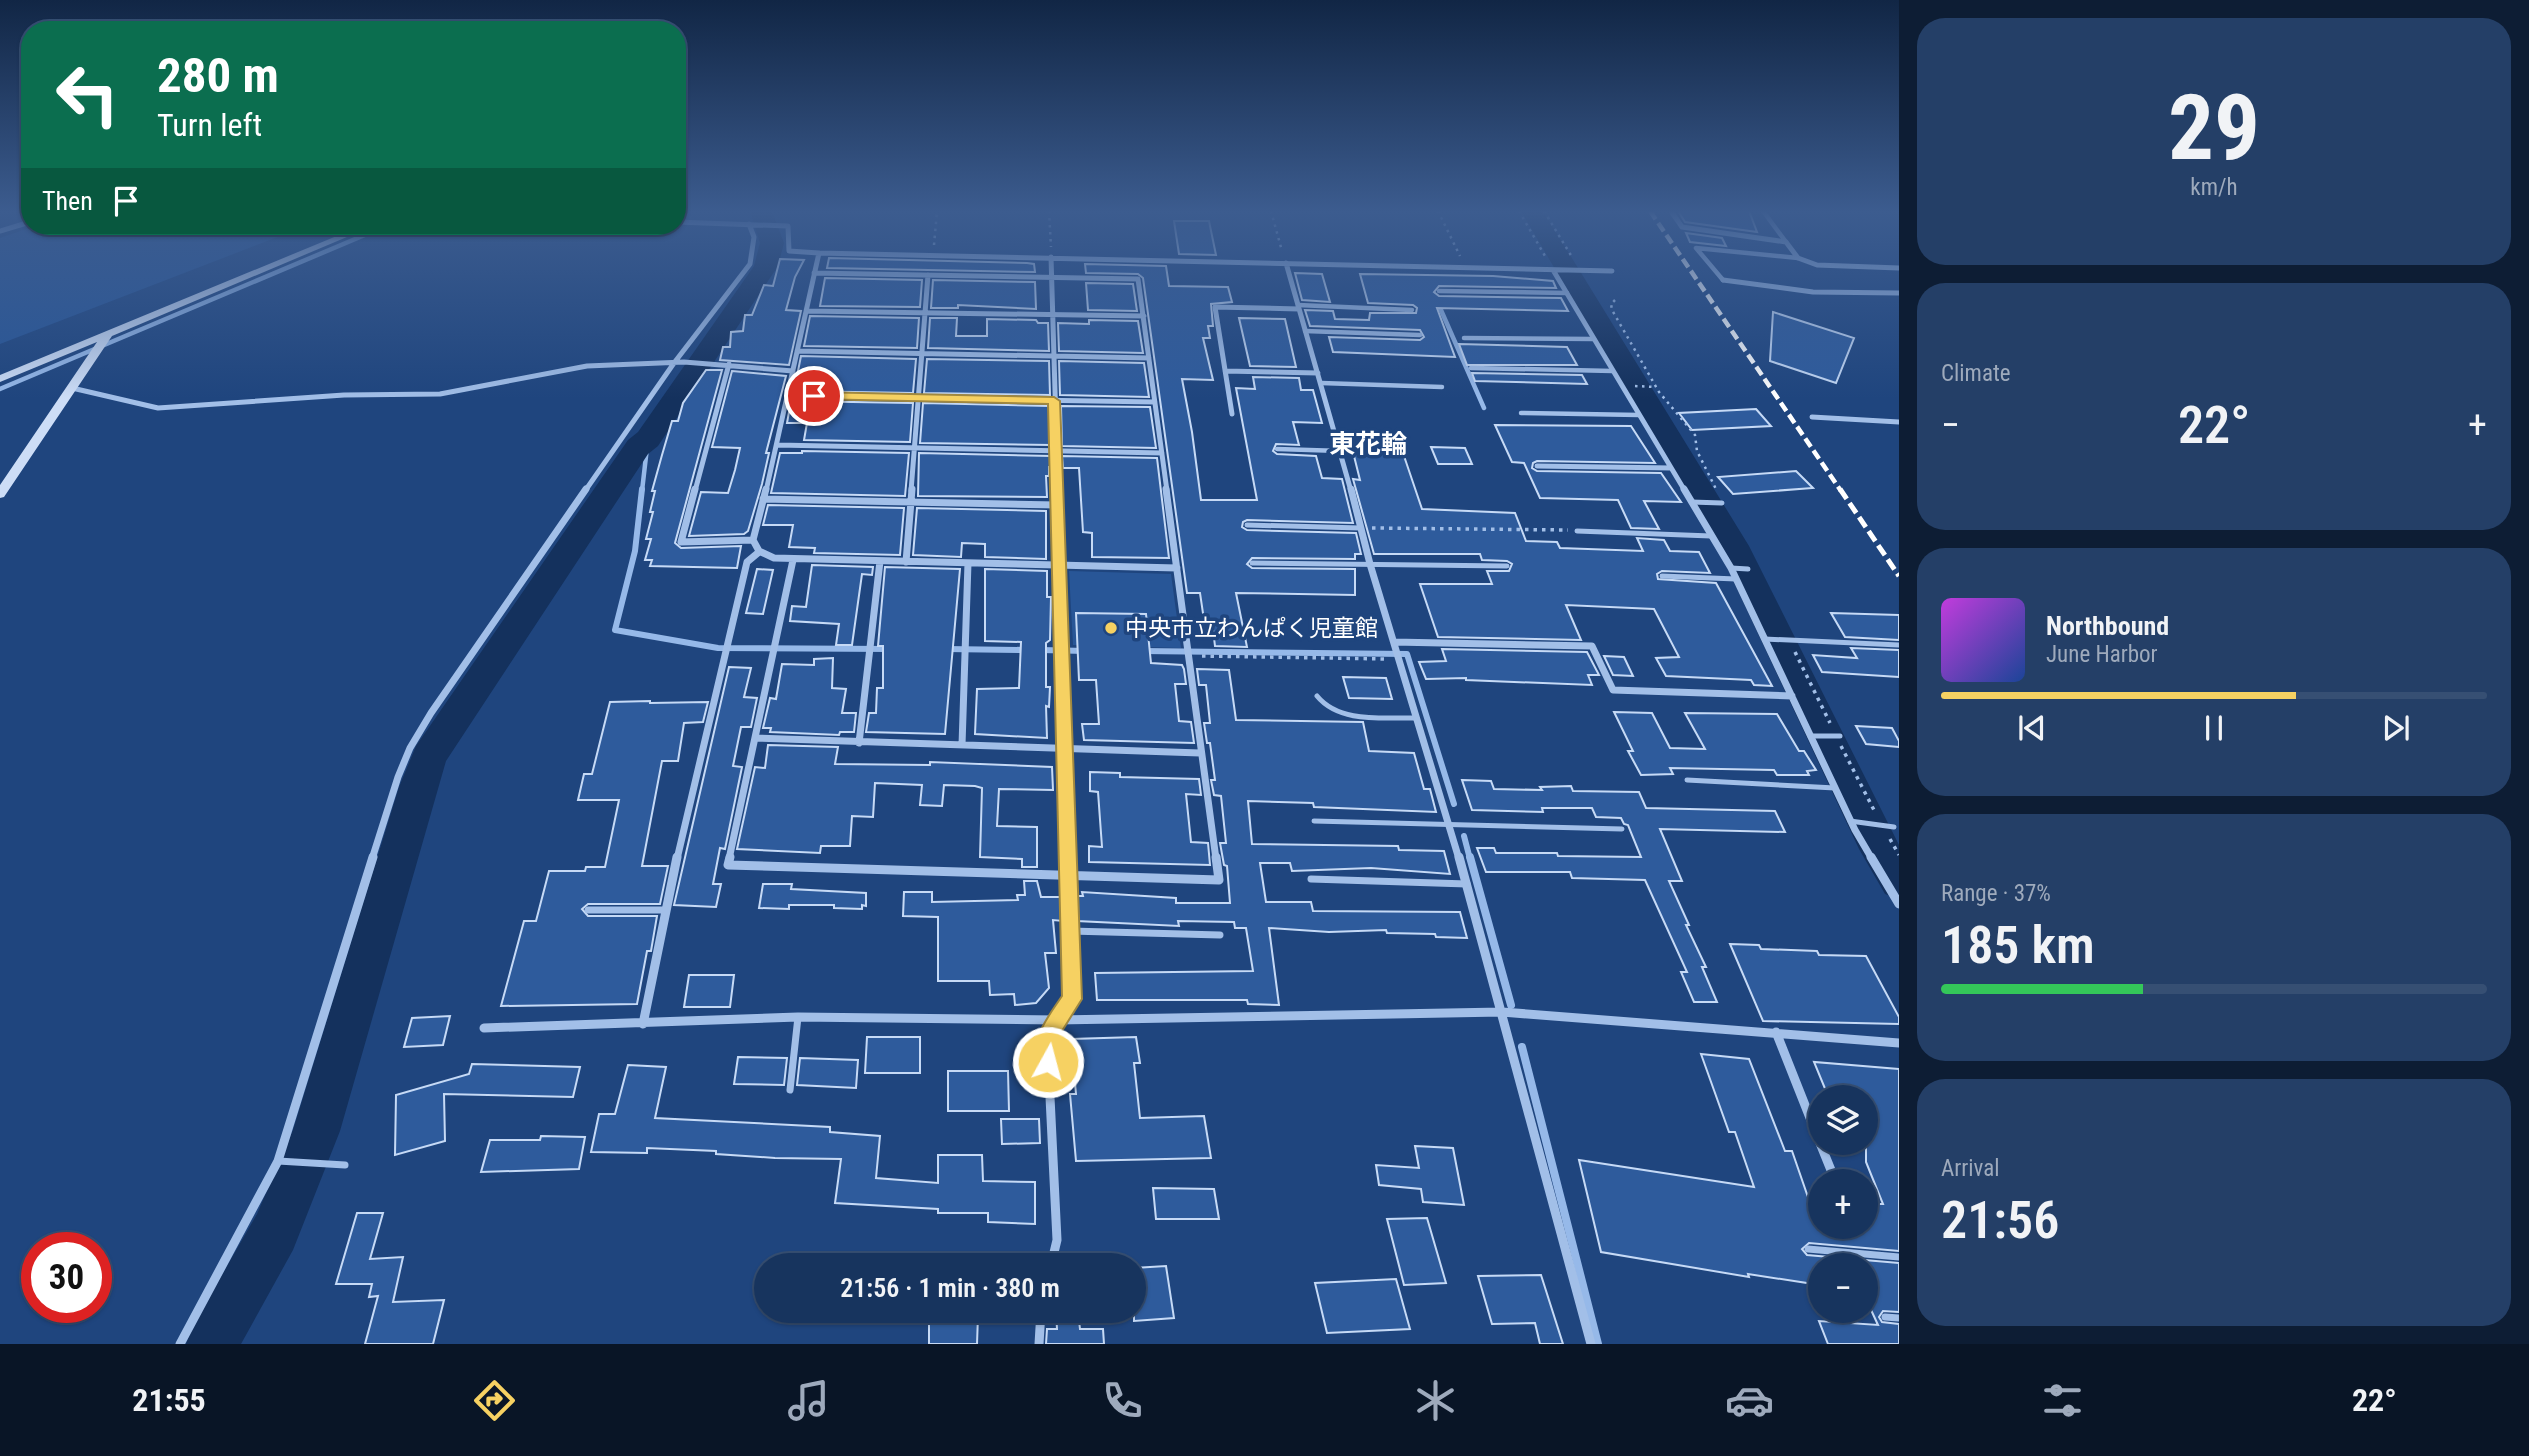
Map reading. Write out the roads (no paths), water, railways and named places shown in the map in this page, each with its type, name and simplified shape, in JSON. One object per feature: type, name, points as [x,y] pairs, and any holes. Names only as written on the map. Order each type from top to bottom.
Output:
[{"type":"street","points":[[0,379],[252,274]]},
{"type":"street","points":[[180,1344],[278,1161],[398,778],[410,748],[674,363],[743,274]]},
{"type":"street","points":[[814,274],[778,445],[753,540],[759,552],[765,556],[793,559],[1177,569]]},
{"type":"street","points":[[793,559],[729,865],[1219,880],[1138,279],[855,274]]},
{"type":"street","points":[[1051,274],[1072,999],[1047,1036],[1057,1240],[1054,1253]]},
{"type":"street","points":[[1289,274],[1341,451],[1370,564],[1467,884],[1591,1344]]},
{"type":"street","points":[[1558,274],[1594,340],[1732,568],[1792,696],[1814,736],[1835,788],[1899,904]]},
{"type":"street","points":[[906,562],[928,275]]},
{"type":"street","points":[[1723,280],[1813,292],[1899,293]]},
{"type":"street","points":[[1231,414],[1215,307],[1298,307]]},
{"type":"street","points":[[806,311],[1144,316]]},
{"type":"street","points":[[0,494],[109,333]]},
{"type":"street","points":[[797,351],[1149,358]]},
{"type":"street","points":[[72,388],[158,408],[344,395],[440,394],[587,366],[684,362],[793,370]]},
{"type":"street","points":[[729,364],[681,542],[753,540]]},
{"type":"street","points":[[1225,371],[1318,373]]},
{"type":"street","points":[[788,396],[1155,402]]},
{"type":"street","points":[[1812,417],[1899,422]]},
{"type":"street","points":[[778,445],[1162,453]]},
{"type":"street","points":[[1537,466],[1671,468]]},
{"type":"street","points":[[763,499],[1057,505]]},
{"type":"street","points":[[643,1024],[686,814],[747,562],[759,552]]},
{"type":"street","points":[[859,743],[880,561]]},
{"type":"street","points":[[962,745],[968,563]]},
{"type":"street","points":[[1394,643],[1592,646],[1614,690],[1792,696]]},
{"type":"street","points":[[756,738],[1200,753]]},
{"type":"street","points":[[484,1028],[798,1017],[1058,1020],[1502,1012],[1899,1043]]},
{"type":"street","points":[[1776,1032],[1808,1113]]},
{"type":"street","points":[[1039,1344],[1040,1323]]},
{"type":"lane","points":[[1718,274],[1723,280]]},
{"type":"lane","points":[[1439,290],[1567,293]]},
{"type":"lane","points":[[1298,307],[1412,310]]},
{"type":"lane","points":[[1305,331],[1420,335]]},
{"type":"lane","points":[[1464,338],[1594,340]]},
{"type":"lane","points":[[1471,368],[1613,371]]},
{"type":"lane","points":[[1321,383],[1442,387]]},
{"type":"lane","points":[[1521,413],[1639,415]]},
{"type":"lane","points":[[1277,449],[1341,451]]},
{"type":"lane","points":[[1692,502],[1722,503]]},
{"type":"lane","points":[[1247,525],[1360,528]]},
{"type":"lane","points":[[1577,531],[1711,536]]},
{"type":"lane","points":[[1252,563],[1507,566]]},
{"type":"lane","points":[[1732,568],[1748,569]]},
{"type":"lane","points":[[1662,576],[1736,579]]},
{"type":"lane","points":[[1766,639],[1899,645]]},
{"type":"lane","points":[[1317,696],[1321,704],[1348,715],[1417,718]]},
{"type":"lane","points":[[1814,736],[1837,737]]},
{"type":"lane","points":[[1687,780],[1835,788]]},
{"type":"lane","points":[[1314,821],[1622,829]]},
{"type":"lane","points":[[1854,821],[1894,827]]},
{"type":"lane","points":[[1311,878],[1467,884]]},
{"type":"lane","points":[[588,910],[666,910]]},
{"type":"lane","points":[[1070,931],[1220,935]]},
{"type":"lane","points":[[790,1090],[798,1017]]},
{"type":"lane","points":[[278,1161],[345,1165]]},
{"type":"lane","points":[[1808,1249],[1899,1257]]},
{"type":"lane","points":[[1885,1317],[1899,1318]]},
{"type":"waterway","points":[[0,389],[273,274]]},
{"type":"waterway","points":[[212,1344],[275,1232],[316,1131],[429,757],[446,728],[638,447],[648,439],[761,274]]},
{"type":"waterway","points":[[1570,274],[1733,546],[1873,837],[1899,881]]},
{"type":"waterway","points":[[1437,301],[1484,408]]},
{"type":"waterway","points":[[642,491],[648,439]]},
{"type":"waterway","points":[[642,489],[635,551],[615,630],[718,648],[890,649]]},
{"type":"waterway","points":[[946,649],[1026,650]]},
{"type":"waterway","points":[[1041,650],[1086,651]]},
{"type":"waterway","points":[[1142,651],[1407,654],[1454,804]]},
{"type":"waterway","points":[[1464,836],[1470,859]]},
{"type":"waterway","points":[[1470,857],[1511,1005]]},
{"type":"waterway","points":[[1522,1047],[1598,1344]]},
{"type":"railway","points":[[1693,274],[1841,491]]},
{"type":"railway","points":[[1840,489],[1899,576]]},
{"type":"place","name":"中央市立わんぱく児童館","points":[[1111,628]]},
{"type":"district","name":"東花輪","points":[[1368,444]]}]
